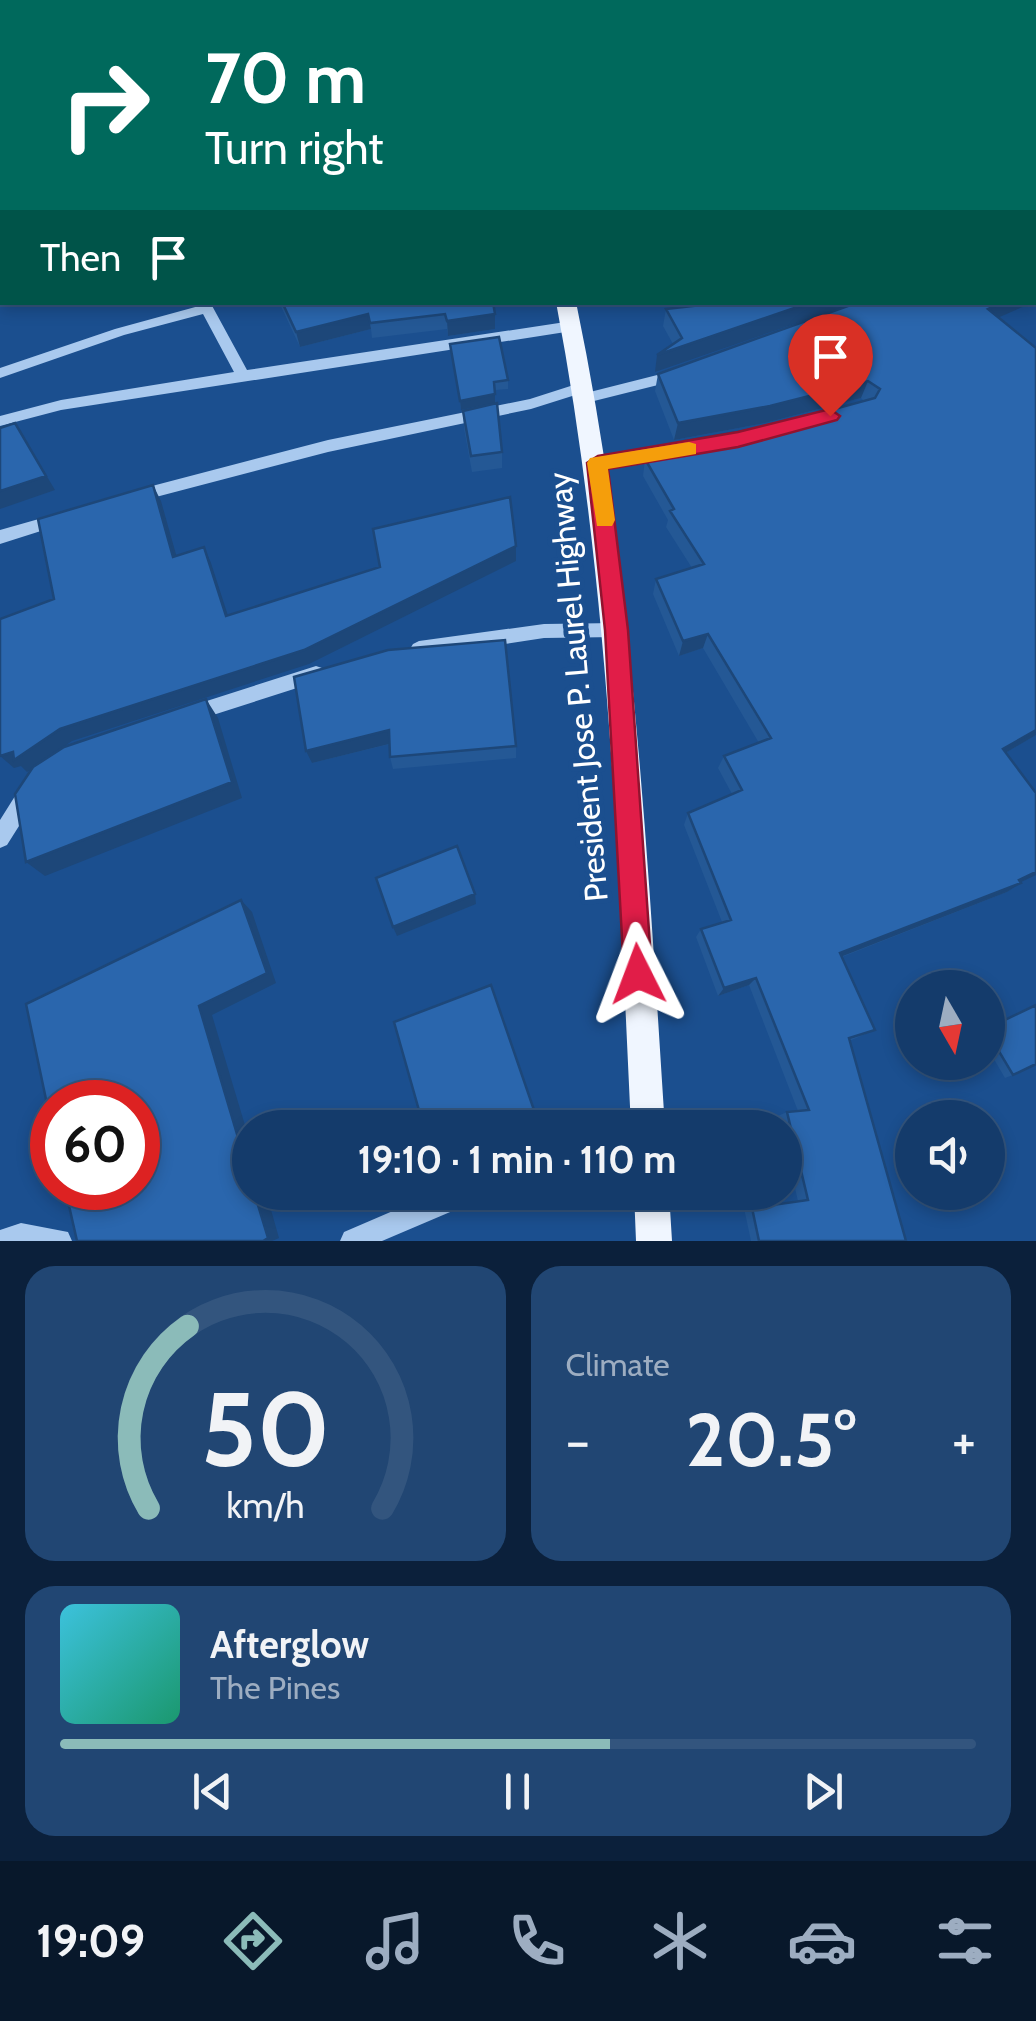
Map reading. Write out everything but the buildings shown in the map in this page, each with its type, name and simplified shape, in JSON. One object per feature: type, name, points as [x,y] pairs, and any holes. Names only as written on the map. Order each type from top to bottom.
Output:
[{"type":"main road","name":"President Jose P. Laurel Highway","points":[[569,314],[598,463],[617,630],[647,1110]]},
{"type":"main road","points":[[652,1210],[654,1241]]},
{"type":"street","points":[[0,373],[205,306],[243,376]]},
{"type":"street","points":[[0,421],[60,405],[243,376],[569,314]]},
{"type":"street","points":[[113,503],[311,450],[686,372]]},
{"type":"street","points":[[598,463],[712,445]]},
{"type":"street","points":[[0,537],[75,514]]},
{"type":"street","points":[[390,653],[544,631],[617,630]]},
{"type":"street","points":[[162,724],[339,667]]},
{"type":"street","points":[[0,838],[41,774]]},
{"type":"street","points":[[353,1241],[426,1210]]},
{"type":"street","points":[[4,1241],[22,1236],[59,1241]]},
{"type":"slow traffic","points":[[604,520],[598,463],[689,449]]},
{"type":"route","points":[[638,974],[617,630],[598,463],[766,434],[830,416]]}]
